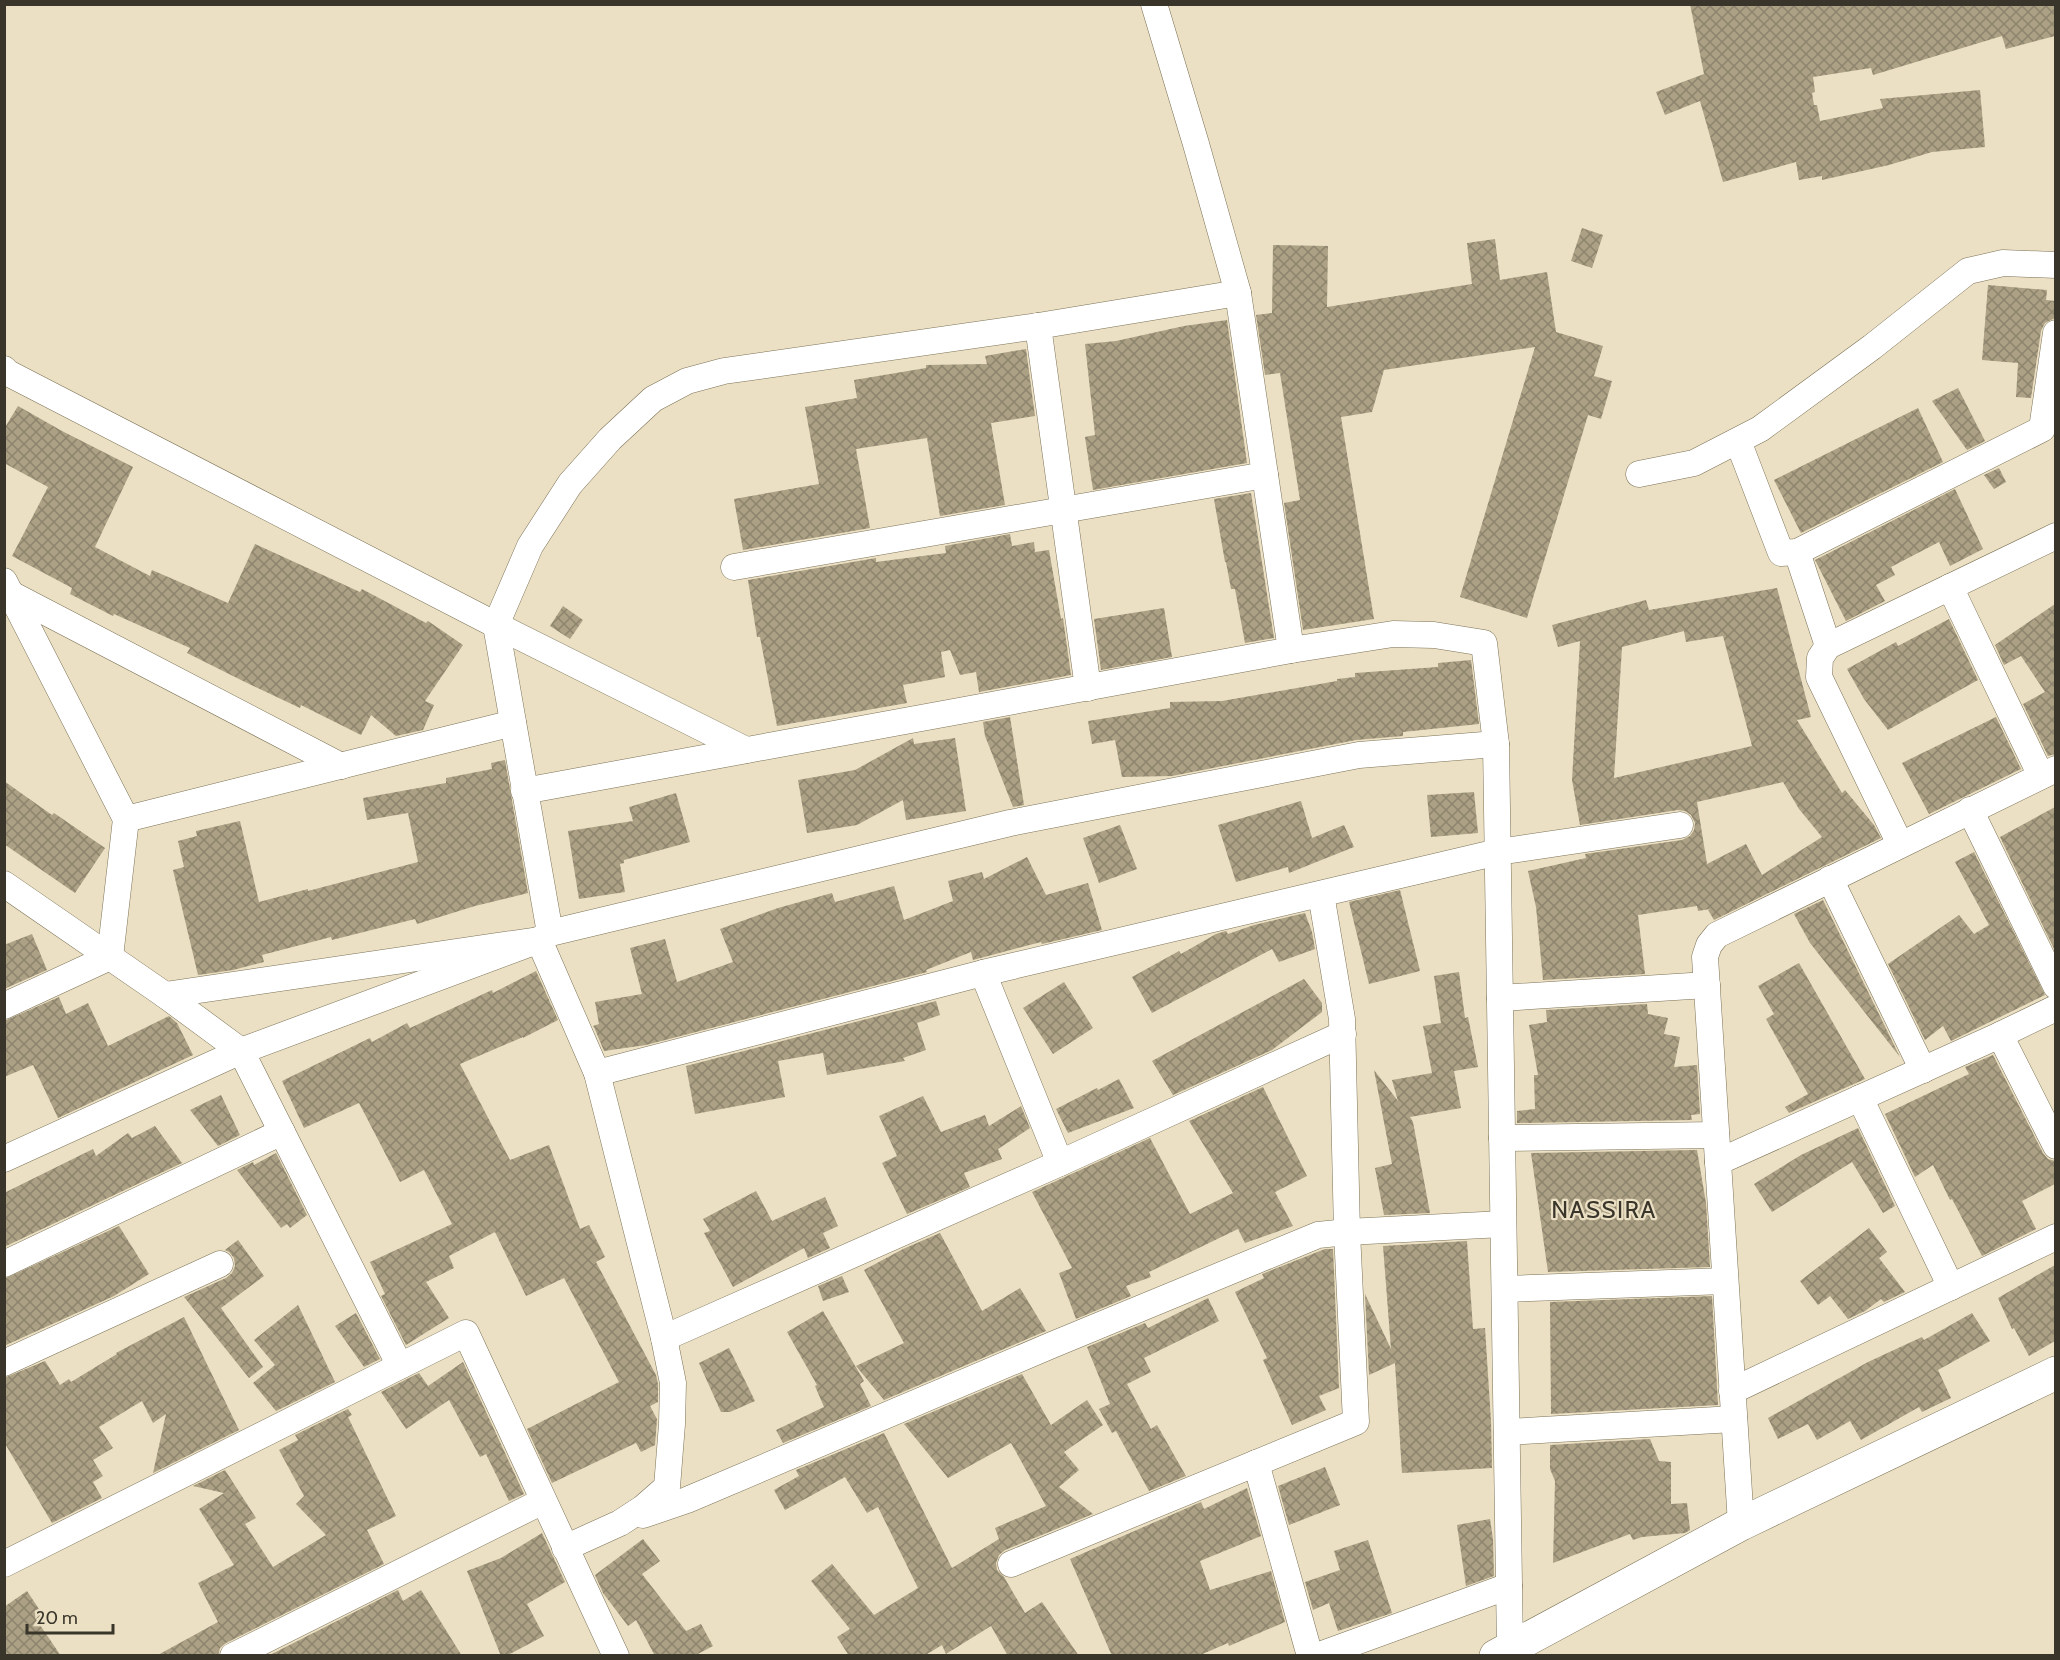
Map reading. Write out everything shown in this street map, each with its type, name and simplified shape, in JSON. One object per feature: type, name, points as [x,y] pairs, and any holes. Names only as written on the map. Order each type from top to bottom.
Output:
[{"type":"main road","points":[[1503,1652],[1741,1524],[2055,1373]]},
{"type":"street","points":[[1154,4],[1238,293],[1291,650]]},
{"type":"street","points":[[1639,474],[1694,463],[1760,429],[1863,354],[1968,271],[2003,263],[2055,265]]},
{"type":"street","points":[[620,1523],[643,1508],[667,1487],[673,1383],[664,1338],[597,1073],[545,936],[524,791],[496,625],[530,546],[570,484],[609,439],[654,399],[687,381],[724,371],[1038,326],[1238,293]]},
{"type":"street","points":[[1038,326],[1088,688]]},
{"type":"street","points":[[1738,441],[1781,553],[1797,552],[2049,435],[2055,333]]},
{"type":"street","points":[[4,369],[496,625],[746,750]]},
{"type":"street","points":[[734,567],[1265,475]]},
{"type":"street","points":[[1900,844],[1819,677],[1820,658],[1828,646],[2055,536]]},
{"type":"street","points":[[1797,552],[1828,646]]},
{"type":"street","points":[[8,587],[341,766]]},
{"type":"street","points":[[8,587],[126,819],[110,957]]},
{"type":"street","points":[[1741,1524],[1705,957],[1709,945],[1717,935],[2048,772],[1950,587]]},
{"type":"street","points":[[524,791],[1291,650],[1393,634],[1434,635],[1484,643],[1496,744],[1509,1586],[1503,1652]]},
{"type":"street","points":[[126,819],[513,723]]},
{"type":"street","points":[[165,994],[545,936],[1010,823],[1359,755],[1496,744]]},
{"type":"street","points":[[1970,810],[2055,986]]},
{"type":"street","points":[[597,1073],[983,973],[1498,852],[1680,825]]},
{"type":"street","points":[[1830,879],[1923,1070]]},
{"type":"street","points":[[4,884],[165,994],[241,1051],[400,1366]]},
{"type":"street","points":[[1011,1564],[1356,1422],[1347,1232],[1342,1019],[1321,894]]},
{"type":"street","points":[[4,911],[30,901]]},
{"type":"street","points":[[4,1159],[241,1051],[545,936]]},
{"type":"street","points":[[4,1006],[110,957]]},
{"type":"street","points":[[983,973],[1060,1163]]},
{"type":"street","points":[[1500,998],[1707,984]]},
{"type":"street","points":[[1718,1162],[2055,1008]]},
{"type":"street","points":[[664,1338],[1060,1163],[1342,1034]]},
{"type":"street","points":[[2000,1035],[2055,1146]]},
{"type":"street","points":[[1860,1098],[1951,1287]]},
{"type":"street","points":[[4,1264],[282,1132]]},
{"type":"street","points":[[1502,1138],[1716,1135]]},
{"type":"street","points":[[565,1548],[620,1523],[687,1500],[1318,1235],[1503,1224]]},
{"type":"street","points":[[1732,1391],[2055,1237]]},
{"type":"street","points":[[4,1363],[220,1264]]},
{"type":"street","points":[[1504,1289],[1725,1281]]},
{"type":"street","points":[[4,1564],[466,1334],[616,1656]]},
{"type":"street","points":[[1506,1432],[1734,1419]]},
{"type":"street","points":[[1256,1463],[1310,1656]]},
{"type":"street","points":[[233,1656],[543,1501]]},
{"type":"street","points":[[1317,1656],[1509,1586]]},
{"type":"building","points":[[1690,4],[2055,4],[2055,36],[2006,49],[2002,36],[1873,75],[1871,68],[1813,77],[1815,92],[1812,93],[1820,121],[1883,108],[1880,99],[1980,90],[1985,147],[1932,152],[1889,165],[1822,180],[1822,176],[1799,180],[1796,162],[1723,182],[1700,101],[1665,115],[1656,92],[1704,74]]},
{"type":"building","points":[[1582,228],[1603,235],[1592,268],[1571,261]]},
{"type":"building","points":[[1495,239],[1500,280],[1547,272],[1556,332],[1603,346],[1594,376],[1612,381],[1601,419],[1588,415],[1527,618],[1460,597],[1535,347],[1384,370],[1372,412],[1341,417],[1374,619],[1303,630],[1284,503],[1300,500],[1280,373],[1265,375],[1256,315],[1272,313],[1273,245],[1328,246],[1327,307],[1472,284],[1467,243]]},
{"type":"building","points":[[1988,285],[2047,290],[2046,300],[2055,301],[2055,318],[2045,323],[2041,331],[2031,398],[2016,397],[2018,363],[1982,360]]},
{"type":"building","points":[[1227,320],[1247,463],[1093,490],[1085,437],[1095,435],[1085,344],[1116,341],[1184,326]]},
{"type":"building","points":[[1026,349],[1035,416],[991,423],[1005,505],[940,516],[927,438],[856,449],[870,528],[743,550],[734,499],[819,484],[805,407],[857,398],[854,380],[926,368],[926,365],[987,364],[985,356]]},
{"type":"building","points":[[1958,388],[1985,441],[1967,450],[1932,401]]},
{"type":"building","points":[[18,406],[133,467],[95,547],[150,576],[152,570],[228,603],[255,544],[360,592],[362,589],[426,623],[428,621],[463,645],[425,701],[434,705],[423,730],[396,736],[371,715],[361,735],[187,653],[190,648],[114,614],[113,616],[70,594],[72,588],[12,556],[48,487],[4,463],[4,429]]},
{"type":"building","points":[[1918,408],[1943,462],[1801,533],[1774,480]]},
{"type":"building","points":[[1999,468],[2006,482],[1994,489],[1984,475]]},
{"type":"building","points":[[1955,489],[1983,549],[1950,566],[1939,542],[1891,567],[1895,575],[1876,585],[1885,601],[1846,621],[1815,560]]},
{"type":"building","points":[[1251,493],[1274,638],[1245,643],[1235,589],[1231,589],[1225,562],[1214,499]]},
{"type":"building","points":[[1010,534],[1012,546],[1034,542],[1035,552],[1049,550],[1061,619],[1063,618],[1071,675],[979,692],[976,672],[960,675],[950,650],[941,652],[945,677],[903,685],[907,703],[777,726],[760,637],[757,637],[748,580],[876,558],[876,562],[946,553],[945,546]]},
{"type":"building","points":[[1777,588],[1811,717],[1797,720],[1842,793],[1845,790],[1874,825],[1881,838],[1714,920],[1708,910],[1710,909],[1698,911],[1697,906],[1638,915],[1645,974],[1543,980],[1536,907],[1528,871],[1586,858],[1585,854],[1682,840],[1690,836],[1694,830],[1695,823],[1691,815],[1678,810],[1580,825],[1572,780],[1580,641],[1558,647],[1552,625],[1646,600],[1649,610]],"holes":[[[1684,631],[1686,642],[1723,636],[1752,746],[1614,778],[1622,647]],[[1783,782],[1799,809],[1822,837],[1762,875],[1746,844],[1707,864],[1697,802]]]},
{"type":"building","points":[[2055,604],[2055,754],[2048,756],[2023,704],[2045,692],[2021,656],[2004,665],[1995,645]]},
{"type":"building","points":[[563,606],[583,620],[570,639],[550,626]]},
{"type":"building","points":[[1164,608],[1172,657],[1101,670],[1094,619]]},
{"type":"building","points":[[1949,619],[1978,680],[1888,730],[1864,699],[1847,669],[1896,642],[1898,646]]},
{"type":"building","points":[[1471,660],[1479,724],[1403,732],[1403,736],[1356,740],[1172,776],[1122,777],[1115,740],[1092,744],[1088,721],[1170,708],[1170,702],[1222,701],[1337,681],[1337,679],[1355,677],[1355,673],[1438,667],[1438,663]]},
{"type":"building","points":[[1010,717],[1024,805],[1013,807],[985,736],[983,722]]},
{"type":"building","points":[[1996,717],[2021,769],[1929,814],[1902,763]]},
{"type":"building","points":[[913,738],[914,744],[955,738],[966,811],[906,820],[903,800],[857,825],[807,833],[798,780],[855,770]]},
{"type":"building","points":[[505,760],[528,893],[417,924],[415,919],[332,940],[331,937],[262,955],[264,962],[233,970],[198,975],[173,870],[184,867],[178,841],[197,836],[196,831],[240,821],[259,902],[308,889],[308,891],[418,862],[408,813],[367,820],[363,798],[446,783],[446,778],[492,769],[491,763]]},
{"type":"building","points":[[4,781],[105,848],[75,893],[4,844]]},
{"type":"building","points":[[1474,792],[1478,833],[1431,837],[1427,795]]},
{"type":"building","points":[[676,793],[690,842],[624,860],[624,863],[620,864],[625,892],[579,899],[568,831],[633,821],[629,807]]},
{"type":"building","points":[[1301,801],[1312,838],[1344,825],[1354,847],[1289,873],[1288,867],[1236,882],[1218,825]]},
{"type":"building","points":[[2055,807],[2055,951],[2000,837]]},
{"type":"building","points":[[1120,825],[1137,869],[1099,883],[1083,838]]},
{"type":"building","points":[[1974,852],[2045,995],[1951,1041],[1943,1026],[1925,1040],[1888,964],[1959,915],[1974,934],[1989,925],[1955,862]]},
{"type":"building","points":[[1027,857],[1046,895],[1088,883],[1102,930],[1042,944],[1041,942],[973,960],[971,952],[926,970],[927,972],[646,1045],[604,1051],[593,1026],[599,1024],[595,1002],[642,994],[630,948],[665,939],[677,982],[733,962],[720,929],[778,908],[832,893],[835,902],[894,886],[904,920],[953,901],[948,881],[982,872],[984,879]]},
{"type":"building","points":[[1400,890],[1420,971],[1369,984],[1349,902]]},
{"type":"building","points":[[1823,900],[1900,1057],[1810,943],[1794,914]]},
{"type":"building","points":[[1305,913],[1315,949],[1279,962],[1272,949],[1152,1013],[1132,977],[1179,951],[1181,954],[1216,934],[1226,931],[1228,934],[1254,925]]},
{"type":"building","points":[[32,934],[47,970],[4,989],[4,945]]},
{"type":"building","points":[[1799,963],[1865,1079],[1789,1113],[1785,1107],[1808,1094],[1766,1019],[1774,1014],[1758,986]]},
{"type":"building","points":[[536,971],[558,1020],[523,1038],[460,1064],[510,1160],[549,1145],[580,1229],[589,1225],[605,1257],[596,1262],[656,1375],[658,1384],[658,1402],[650,1406],[657,1419],[655,1445],[641,1452],[636,1443],[552,1483],[527,1429],[619,1382],[564,1278],[526,1296],[495,1232],[449,1256],[454,1268],[426,1282],[449,1318],[406,1345],[381,1296],[385,1294],[370,1262],[452,1224],[424,1170],[400,1182],[359,1103],[304,1128],[282,1081],[370,1038],[372,1042],[407,1023],[410,1028],[492,990],[493,993]]},
{"type":"building","points":[[1459,972],[1465,1018],[1468,1017],[1478,1067],[1454,1071],[1461,1108],[1410,1117],[1413,1122],[1430,1213],[1384,1215],[1375,1168],[1392,1164],[1374,1070],[1398,1101],[1392,1080],[1432,1073],[1423,1026],[1441,1023],[1434,976]]},
{"type":"building","points":[[1304,979],[1322,1003],[1322,1012],[1272,1050],[1173,1095],[1152,1061]]},
{"type":"building","points":[[1064,982],[1093,1028],[1053,1054],[1023,1008]]},
{"type":"building","points":[[59,997],[66,1014],[88,1003],[108,1046],[169,1016],[177,1023],[193,1055],[58,1118],[33,1065],[4,1077],[4,1021]]},
{"type":"building","points":[[936,1001],[940,1015],[917,1023],[926,1050],[903,1058],[905,1061],[827,1075],[823,1053],[778,1061],[785,1097],[695,1114],[686,1066]]},
{"type":"building","points":[[1647,1004],[1648,1014],[1668,1018],[1664,1034],[1680,1037],[1674,1067],[1697,1065],[1700,1114],[1691,1115],[1692,1120],[1517,1123],[1517,1111],[1535,1109],[1534,1075],[1538,1075],[1529,1025],[1547,1022],[1546,1010]]},
{"type":"building","points":[[1993,1055],[2043,1153],[2048,1159],[2055,1161],[2055,1184],[2022,1201],[2036,1229],[1982,1256],[1933,1165],[1915,1177],[1885,1114],[1969,1074],[1965,1067]]},
{"type":"building","points":[[1119,1079],[1134,1108],[1068,1133],[1056,1109]]},
{"type":"building","points":[[1263,1087],[1307,1176],[1275,1192],[1293,1226],[1245,1243],[1238,1229],[1149,1272],[1151,1277],[1126,1286],[1131,1296],[1076,1319],[1059,1273],[1072,1268],[1032,1192],[1150,1138],[1190,1214],[1233,1193],[1189,1121]]},
{"type":"building","points":[[221,1095],[240,1135],[218,1146],[190,1110]]},
{"type":"building","points":[[923,1096],[941,1132],[985,1115],[989,1126],[1021,1106],[1030,1128],[998,1149],[1002,1159],[964,1173],[970,1187],[907,1214],[882,1163],[897,1156],[879,1116]]},
{"type":"building","points":[[155,1126],[182,1163],[4,1247],[4,1193],[93,1149],[96,1156],[128,1133],[132,1138]]},
{"type":"building","points":[[1858,1128],[1895,1206],[1883,1213],[1852,1162],[1772,1212],[1754,1184],[1801,1155]]},
{"type":"building","points":[[1697,1150],[1706,1203],[1710,1267],[1548,1272],[1531,1153]]},
{"type":"building","points":[[276,1153],[307,1215],[290,1228],[287,1224],[281,1228],[237,1170],[253,1162],[254,1165]]},
{"type":"building","points":[[756,1191],[772,1221],[825,1197],[838,1226],[823,1233],[830,1248],[808,1258],[804,1248],[733,1287],[704,1233],[710,1231],[703,1219]]},
{"type":"building","points":[[119,1226],[149,1274],[114,1296],[4,1346],[4,1279]]},
{"type":"building","points":[[1869,1228],[1887,1252],[1879,1258],[1905,1292],[1884,1302],[1881,1299],[1865,1311],[1848,1319],[1830,1296],[1818,1305],[1800,1281]]},
{"type":"building","points":[[940,1233],[982,1311],[1020,1288],[1046,1331],[884,1400],[856,1366],[904,1343],[864,1270],[903,1249]]},
{"type":"building","points":[[238,1240],[264,1276],[221,1308],[263,1367],[249,1378],[184,1297],[232,1273],[235,1266],[234,1258],[225,1250]]},
{"type":"building","points":[[1467,1241],[1473,1329],[1485,1328],[1492,1468],[1402,1473],[1395,1363],[1369,1375],[1365,1294],[1391,1349],[1383,1246]]},
{"type":"building","points":[[1325,1249],[1333,1249],[1339,1388],[1319,1396],[1326,1410],[1292,1425],[1263,1360],[1267,1358],[1235,1292],[1264,1278],[1262,1274]]},
{"type":"building","points":[[2055,1265],[2055,1341],[2029,1356],[2014,1328],[2012,1329],[1998,1298]]},
{"type":"building","points":[[842,1276],[849,1292],[823,1301],[818,1286]]},
{"type":"building","points":[[1712,1296],[1718,1405],[1551,1414],[1550,1302]]},
{"type":"building","points":[[1208,1298],[1219,1321],[1144,1358],[1151,1372],[1127,1384],[1151,1429],[1157,1425],[1186,1476],[1149,1491],[1116,1431],[1112,1433],[1099,1409],[1110,1404],[1087,1347],[1145,1323],[1148,1328]]},
{"type":"building","points":[[298,1305],[335,1382],[276,1411],[253,1383],[275,1365],[254,1340]]},
{"type":"building","points":[[823,1311],[864,1381],[860,1384],[871,1406],[783,1443],[776,1430],[824,1407],[815,1386],[817,1385],[787,1332]]},
{"type":"building","points":[[356,1313],[380,1359],[364,1367],[335,1326]]},
{"type":"building","points":[[1972,1313],[1990,1341],[1938,1370],[1951,1398],[1922,1412],[1919,1407],[1861,1440],[1850,1421],[1817,1440],[1808,1424],[1778,1439],[1768,1418],[1868,1362],[1922,1337],[1924,1340]]},
{"type":"building","points":[[184,1317],[239,1430],[153,1473],[166,1414],[153,1423],[142,1401],[99,1427],[113,1448],[93,1460],[103,1476],[93,1482],[102,1498],[52,1523],[4,1442],[4,1378],[45,1361],[60,1385],[69,1379],[71,1382],[116,1353]]},
{"type":"building","points":[[729,1348],[755,1401],[730,1412],[721,1412],[699,1363]]},
{"type":"building","points":[[463,1362],[524,1494],[509,1501],[486,1454],[480,1457],[449,1400],[406,1429],[381,1392],[419,1373],[428,1386]]},
{"type":"building","points":[[1022,1374],[1051,1425],[1087,1400],[1103,1425],[1064,1452],[1079,1470],[1059,1487],[1093,1514],[1005,1550],[999,1555],[996,1563],[997,1570],[1004,1577],[1025,1613],[1042,1602],[1079,1656],[1008,1656],[991,1626],[946,1654],[942,1645],[924,1656],[849,1656],[837,1637],[850,1629],[811,1581],[832,1564],[874,1615],[918,1588],[878,1507],[867,1513],[845,1477],[785,1510],[774,1490],[799,1476],[796,1470],[884,1433],[952,1568],[999,1539],[995,1528],[1046,1506],[1011,1443],[948,1478],[904,1424]]},
{"type":"building","points":[[348,1409],[352,1415],[348,1417],[396,1516],[367,1530],[384,1564],[226,1643],[220,1648],[218,1656],[156,1656],[218,1622],[198,1583],[234,1565],[199,1509],[224,1493],[193,1486],[225,1470],[256,1518],[245,1524],[273,1567],[326,1535],[296,1504],[304,1496],[279,1450],[298,1440],[295,1435]]},
{"type":"building","points":[[1650,1439],[1659,1461],[1671,1462],[1671,1504],[1687,1503],[1690,1530],[1685,1533],[1633,1540],[1630,1534],[1553,1563],[1555,1481],[1550,1469],[1550,1445]]},
{"type":"building","points":[[1325,1467],[1340,1505],[1289,1525],[1278,1486]]},
{"type":"building","points":[[1247,1488],[1261,1536],[1200,1561],[1210,1590],[1271,1571],[1285,1622],[1229,1646],[1228,1643],[1198,1656],[1112,1656],[1070,1559],[1201,1502],[1204,1509]]},
{"type":"building","points":[[1490,1519],[1494,1576],[1466,1586],[1457,1525]]},
{"type":"building","points":[[542,1533],[565,1582],[527,1604],[544,1636],[506,1656],[501,1656],[467,1571],[501,1558]]},
{"type":"building","points":[[643,1539],[660,1561],[642,1574],[686,1631],[701,1624],[713,1646],[694,1656],[655,1656],[636,1620],[628,1626],[603,1593],[595,1575]]},
{"type":"building","points":[[1368,1540],[1392,1613],[1338,1631],[1329,1603],[1313,1610],[1305,1582],[1340,1570],[1334,1551]]},
{"type":"building","points":[[398,1590],[403,1601],[421,1590],[462,1656],[268,1656]]},
{"type":"building","points":[[27,1591],[43,1615],[36,1619],[61,1656],[4,1656],[4,1607]]},
{"type":"district","name":"NASSIRA","points":[[1604,1209]]}]
